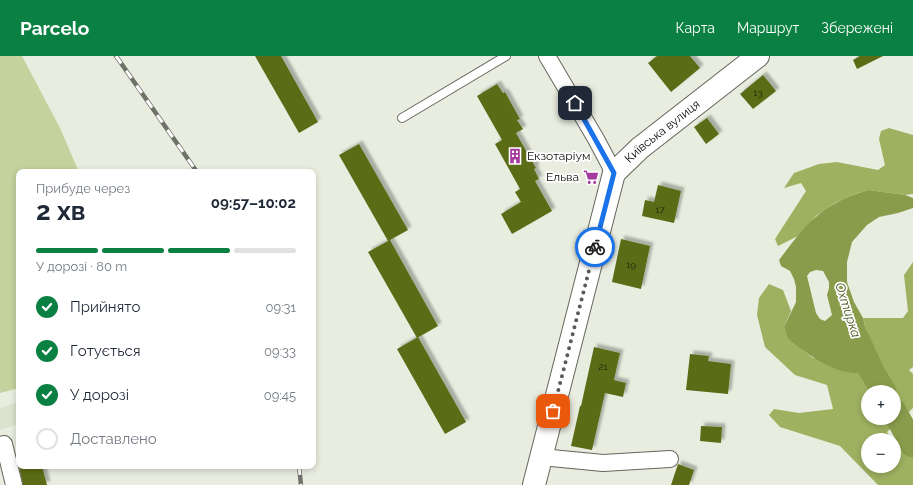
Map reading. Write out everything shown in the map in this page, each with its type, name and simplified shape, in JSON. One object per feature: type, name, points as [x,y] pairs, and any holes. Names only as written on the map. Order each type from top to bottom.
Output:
[{"type":"main road","name":"Київська вулиця","points":[[534,485],[614,173],[640,148],[758,56]]},
{"type":"street","points":[[547,56],[596,139],[614,173]]},
{"type":"street","points":[[4,444],[14,485]]},
{"type":"street","points":[[541,457],[603,463],[670,459]]},
{"type":"lane","points":[[402,118],[506,56]]},
{"type":"shaded area","points":[[0,56],[22,56],[60,128],[78,169],[16,169],[16,389],[0,393]]},
{"type":"shaded area","points":[[889,128],[913,135],[913,194],[905,195],[869,190],[855,194],[835,203],[816,216],[798,236],[778,246],[775,239],[806,191],[801,183],[784,188],[794,173],[819,164],[837,162],[878,170],[885,165],[879,139],[881,131]]},
{"type":"shaded area","points":[[913,262],[913,367],[909,370],[913,374],[913,408],[901,419],[901,385],[861,385],[861,425],[895,425],[888,433],[861,433],[861,468],[840,446],[780,427],[769,415],[774,409],[799,413],[833,409],[827,385],[795,375],[765,347],[757,315],[759,298],[769,284],[783,290],[791,311],[784,327],[787,338],[813,358],[873,360],[863,318],[903,318],[908,311],[904,275]]},
{"type":"shaded area","points":[[16,403],[16,425],[0,430],[0,408]]},
{"type":"shaded area","points":[[913,438],[913,485],[878,485],[866,473],[901,473],[901,443]]},
{"type":"water","points":[[869,190],[905,195],[913,198],[913,208],[879,217],[867,225],[852,242],[847,262],[847,282],[854,302],[863,318],[873,360],[871,370],[861,373],[850,373],[838,370],[815,359],[787,338],[784,327],[796,302],[796,287],[790,271],[781,266],[779,260],[812,220],[835,203]],"holes":[[[816,270],[823,271],[829,282],[827,295],[832,315],[825,321],[820,319],[816,313],[807,276],[810,272]]]},
{"type":"building","points":[[255,56],[281,56],[318,122],[299,133]]},
{"type":"building","points":[[657,56],[690,56],[700,68],[671,92],[648,63]]},
{"type":"building","points":[[860,56],[883,56],[857,69],[853,60]]},
{"type":"building","points":[[763,75],[776,91],[753,109],[740,94]]},
{"type":"building","name":"Екзотаріум","points":[[497,84],[503,93],[505,92],[520,119],[517,120],[523,129],[516,133],[536,168],[534,169],[539,179],[535,181],[552,211],[512,234],[501,214],[521,202],[515,192],[520,189],[495,144],[502,140],[477,96]]},
{"type":"building","points":[[707,118],[719,134],[706,144],[694,127]]},
{"type":"building","points":[[359,144],[408,230],[390,240],[438,326],[417,338],[368,252],[388,241],[339,155]]},
{"type":"building","points":[[658,185],[681,191],[674,223],[642,216],[645,200],[654,202]]},
{"type":"building","points":[[621,239],[650,246],[641,289],[612,282]]},
{"type":"building","points":[[418,337],[466,422],[445,434],[397,349]]},
{"type":"building","points":[[594,347],[620,353],[614,380],[626,383],[623,397],[605,393],[592,450],[571,446]]},
{"type":"building","points":[[690,354],[709,356],[708,361],[731,364],[728,394],[686,390]]},
{"type":"building","points":[[701,426],[722,427],[721,443],[700,441]]},
{"type":"building","points":[[678,464],[694,470],[689,485],[671,485]]},
{"type":"building","points":[[19,469],[43,469],[47,485],[23,485]]},
{"type":"waterway","name":"Охтирка","points":[[857,339],[871,370],[880,385]]},
{"type":"waterway","name":"Охтирка","points":[[901,424],[913,445]]},
{"type":"railway","points":[[116,56],[195,169]]},
{"type":"railway","points":[[299,469],[301,485]]},
{"type":"way so far","points":[[553,411],[595,247]]},
{"type":"place","name":"Екзотаріум","points":[[515,156]]},
{"type":"place","name":"Ельва","points":[[591,177]]},
{"type":"route","points":[[575,103],[614,173],[595,247]]}]
